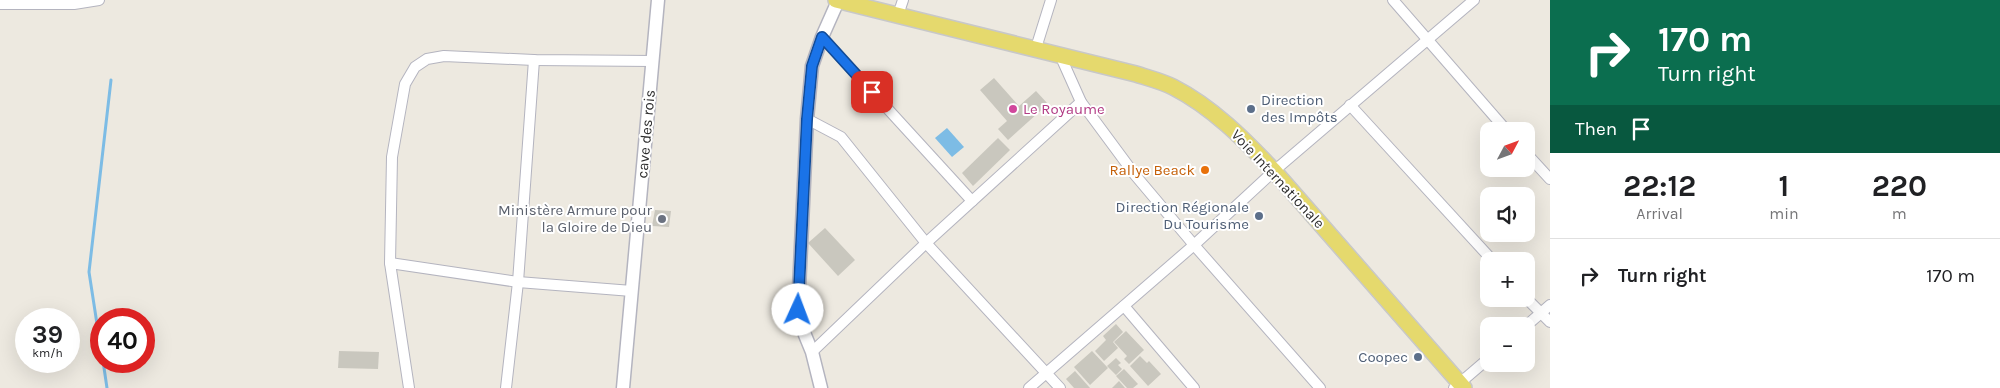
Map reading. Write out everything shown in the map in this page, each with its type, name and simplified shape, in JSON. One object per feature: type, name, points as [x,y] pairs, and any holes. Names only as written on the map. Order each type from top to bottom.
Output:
[{"type":"main road","name":"Voie Internationale","points":[[837,0],[1136,74],[1171,86],[1200,102],[1246,140],[1459,386]]},
{"type":"street","points":[[0,4],[74,4],[99,0]]},
{"type":"street","name":"cave des rois","points":[[623,388],[658,0]]},
{"type":"street","points":[[821,388],[812,352],[798,310],[807,119],[812,66],[837,0]]},
{"type":"street","points":[[898,15],[903,0]]},
{"type":"street","points":[[1036,48],[1051,0]]},
{"type":"street","points":[[1393,0],[1499,122]]},
{"type":"street","points":[[1029,388],[1194,245],[1274,171],[1474,0]]},
{"type":"street","points":[[822,37],[972,201]]},
{"type":"street","points":[[1060,55],[1081,102],[1135,175],[1320,388]]},
{"type":"street","points":[[409,388],[390,263],[392,157],[405,84],[414,66],[427,59],[444,56],[534,60],[653,61]]},
{"type":"street","points":[[506,388],[518,282],[534,60]]},
{"type":"street","points":[[812,352],[926,243],[1081,102]]},
{"type":"street","points":[[1350,105],[1485,252]]},
{"type":"street","points":[[807,119],[841,136],[926,243],[1060,388]]},
{"type":"street","points":[[1535,163],[1550,179]]},
{"type":"street","points":[[390,263],[518,282],[632,291]]},
{"type":"street","points":[[1535,319],[1550,305]]},
{"type":"street","points":[[1124,306],[1194,388]]},
{"type":"street","points":[[1534,307],[1550,322]]},
{"type":"street","points":[[1459,386],[1480,366]]},
{"type":"water","points":[[947,128],[964,147],[952,157],[935,138]]},
{"type":"building","points":[[994,78],[1019,106],[1036,91],[1048,104],[1008,140],[998,129],[1007,121],[980,90]]},
{"type":"building","points":[[998,138],[1010,150],[973,186],[962,173]]},
{"type":"building","name":"Ministère Armure pour la Gloire de Dieu","points":[[655,210],[671,211],[669,227],[652,226]]},
{"type":"building","points":[[825,228],[855,260],[838,276],[808,243]]},
{"type":"building","points":[[1116,324],[1123,332],[1113,342],[1118,348],[1104,361],[1095,351],[1106,340],[1103,336]]},
{"type":"building","points":[[1126,331],[1144,350],[1129,364],[1124,359],[1127,356],[1114,342]]},
{"type":"building","points":[[339,351],[379,352],[378,369],[338,368]]},
{"type":"building","points":[[1092,351],[1108,368],[1090,385],[1074,367]]},
{"type":"building","points":[[1140,356],[1147,363],[1149,361],[1161,374],[1148,386],[1130,366]]},
{"type":"building","points":[[1116,358],[1121,363],[1118,365],[1122,369],[1116,375],[1107,366]]},
{"type":"building","points":[[1124,369],[1138,384],[1133,388],[1127,388],[1116,376]]},
{"type":"building","points":[[1075,371],[1090,388],[1074,388],[1066,379]]},
{"type":"building","points":[[1119,381],[1125,388],[1112,388]]},
{"type":"waterway","points":[[95,308],[89,272],[111,80]]},
{"type":"waterway","points":[[105,373],[107,388]]},
{"type":"place","name":"Le Royaume","points":[[1013,109]]},
{"type":"place","name":"Direction des Impôts","points":[[1251,109]]},
{"type":"place","name":"Rallye Beack","points":[[1205,170]]},
{"type":"place","name":"Direction Régionale Du Tourisme","points":[[1259,216]]},
{"type":"place","name":"Ministère Armure pour la Gloire de Dieu","points":[[662,219]]},
{"type":"place","name":"Coopec","points":[[1418,357]]},
{"type":"route","points":[[798,310],[807,119],[812,66],[822,37],[872,92]]}]
